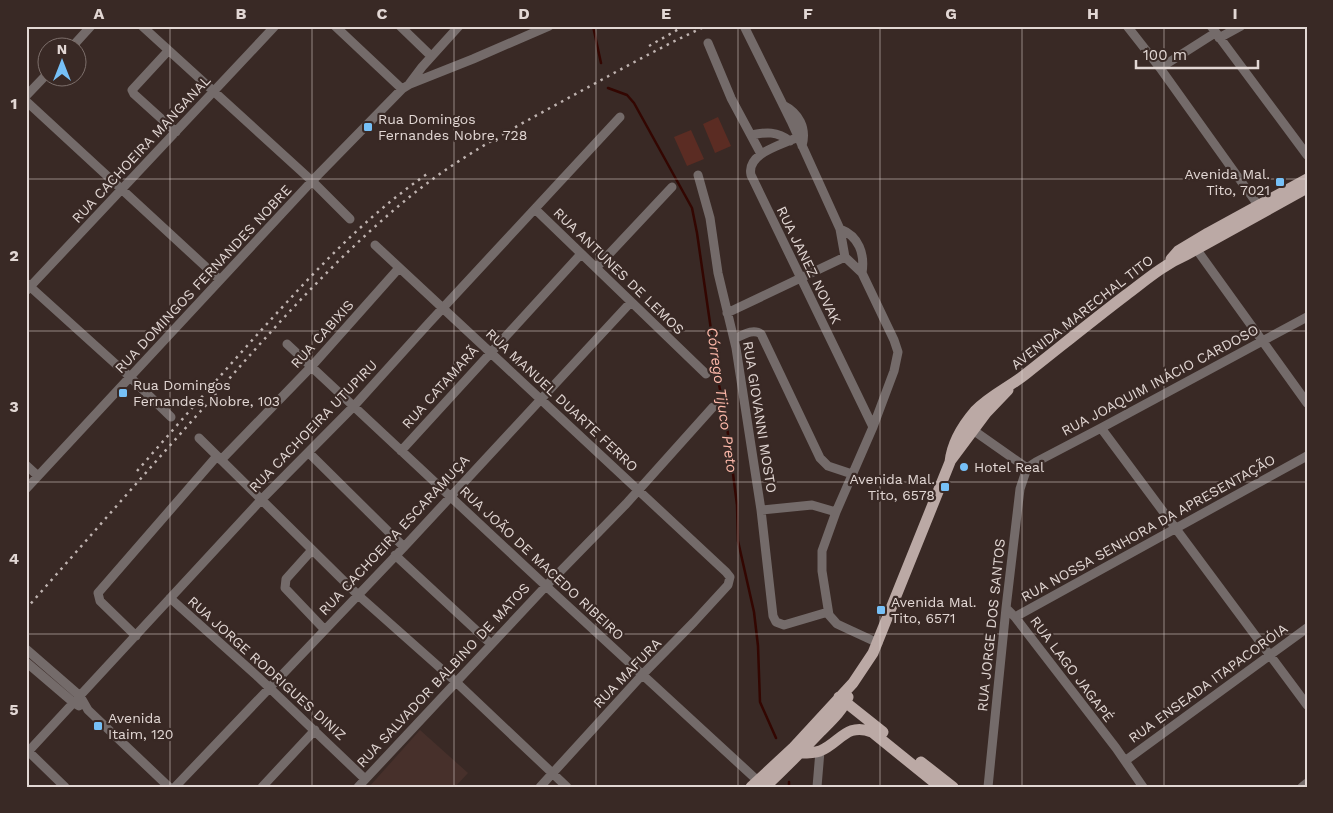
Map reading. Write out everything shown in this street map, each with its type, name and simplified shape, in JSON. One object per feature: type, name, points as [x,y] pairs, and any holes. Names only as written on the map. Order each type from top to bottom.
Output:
[{"type":"main road","name":"AVENIDA MARECHAL TITO","points":[[758,785],[800,753],[846,703],[853,683],[878,644],[950,462],[957,454],[969,427],[1012,385],[1169,262],[1196,250],[1258,205],[1307,179]]},
{"type":"main road","name":"AVENIDA MARECHAL TITO","points":[[1169,262],[1178,251],[1188,244],[1307,188]]},
{"type":"main road","name":"AVENIDA MARECHAL TITO","points":[[758,785],[794,747],[846,703]]},
{"type":"main road","points":[[846,703],[856,719],[855,730]]},
{"type":"main road","points":[[846,703],[953,787]]},
{"type":"main road","points":[[800,753],[820,751],[840,736],[855,730],[866,729],[940,787]]},
{"type":"street","points":[[80,38],[91,26]]},
{"type":"street","points":[[142,26],[312,181],[350,219]]},
{"type":"street","name":"RUA CACHOEIRA MANGANAL","points":[[28,287],[275,26]]},
{"type":"street","points":[[335,26],[402,89]]},
{"type":"street","points":[[400,26],[431,56]]},
{"type":"street","points":[[410,84],[431,56],[459,26]]},
{"type":"street","points":[[410,84],[473,60],[549,26]]},
{"type":"street","points":[[744,26],[783,105],[794,139]]},
{"type":"street","points":[[1127,26],[1160,68],[1258,205]]},
{"type":"street","points":[[1160,68],[1215,33],[1241,26]]},
{"type":"street","points":[[1215,33],[1307,155]]},
{"type":"street","points":[[708,43],[731,98],[761,154],[794,139]]},
{"type":"street","points":[[168,51],[132,90],[134,94],[176,132]]},
{"type":"street","points":[[26,96],[38,83]]},
{"type":"street","name":"RUA DOMINGOS FERNANDES NOBRE","points":[[26,489],[312,181],[402,89],[410,84]]},
{"type":"street","points":[[26,101],[220,280]]},
{"type":"street","points":[[783,105],[795,112],[804,130],[802,146]]},
{"type":"street","name":"RUA CACHOEIRA UTUPIRU","points":[[28,753],[261,500],[354,406],[620,117]]},
{"type":"street","points":[[751,135],[774,132],[794,139],[802,146],[840,229],[845,258],[862,273],[898,352],[894,371],[873,427],[836,512],[822,551],[822,570],[828,612],[837,624],[878,644]]},
{"type":"street","name":"RUA JANEZ NOVAK","points":[[761,154],[751,162],[751,175],[873,427]]},
{"type":"street","name":"RUA GIOVANNI MOSTO","points":[[698,175],[710,218],[713,246],[734,339],[761,510],[773,616],[776,622],[784,625],[828,612]]},
{"type":"street","points":[[596,268],[672,187]]},
{"type":"street","name":"RUA ANTUNES DE LEMOS","points":[[535,209],[706,374]]},
{"type":"street","points":[[840,229],[850,232],[858,243],[864,262],[862,273]]},
{"type":"street","name":"RUA MANUEL DUARTE FERRO","points":[[375,244],[730,577]]},
{"type":"street","points":[[1196,250],[1307,403]]},
{"type":"street","name":"RUA CATAMARÃ","points":[[401,451],[582,254]]},
{"type":"street","points":[[727,313],[845,258]]},
{"type":"street","name":"RUA CABIXIS","points":[[136,636],[100,601],[98,593],[219,458],[311,367],[399,268]]},
{"type":"street","points":[[28,287],[171,416]]},
{"type":"street","name":"RUA CACHOEIRA ESCARAMUÇA","points":[[175,787],[404,547],[631,302]]},
{"type":"street","name":"RUA JOAQUIM INÁCIO CARDOSO","points":[[1027,468],[1307,317]]},
{"type":"street","points":[[734,339],[752,332],[761,334],[820,458],[828,466],[852,474]]},
{"type":"street","name":"RUA JOÃO DE MACEDO RIBEIRO","points":[[287,344],[643,674],[758,785]]},
{"type":"street","name":"RUA SALVADOR BALBINO DE MATOS","points":[[358,787],[491,644],[639,490],[713,407]]},
{"type":"street","points":[[969,427],[1027,468]]},
{"type":"street","points":[[1101,428],[1307,706]]},
{"type":"street","points":[[198,438],[358,595],[456,682],[567,787]]},
{"type":"street","points":[[308,453],[404,547]]},
{"type":"street","name":"RUA NOSSA SENHORA DA APRESENTAÇÃO","points":[[1006,608],[1015,617],[1307,456]]},
{"type":"street","points":[[26,465],[38,476]]},
{"type":"street","name":"RUA JORGE DOS SANTOS","points":[[988,787],[1020,489],[1027,468]]},
{"type":"street","points":[[761,510],[812,505],[836,512]]},
{"type":"street","points":[[312,550],[286,579],[284,588],[324,629]]},
{"type":"street","points":[[395,555],[491,644]]},
{"type":"street","name":"RUA MAFURA","points":[[540,787],[643,674],[728,585],[730,577]]},
{"type":"street","name":"RUA JORGE RODRIGUES DINIZ","points":[[170,598],[269,687],[366,779]]},
{"type":"street","name":"RUA LAGO JAGAPÉ","points":[[1015,617],[1143,787]]},
{"type":"street","name":"RUA ENSEADA ITAPACORÓIA","points":[[1125,761],[1307,628]]},
{"type":"street","points":[[26,649],[64,689]]},
{"type":"street","points":[[26,662],[77,700],[169,787]]},
{"type":"street","points":[[262,787],[315,730]]},
{"type":"street","points":[[816,787],[820,751]]},
{"type":"street","points":[[28,753],[65,787]]},
{"type":"street","points":[[1302,787],[1307,784]]},
{"type":"shaded area","points":[[718,117],[731,146],[715,153],[703,124]]},
{"type":"shaded area","points":[[691,130],[704,159],[687,166],[674,137]]},
{"type":"shaded area","points":[[420,730],[468,773],[455,787],[369,787]]},
{"type":"waterway","name":"Córrego Tijuco Preto","points":[[593,26],[601,63]]},
{"type":"waterway","name":"Córrego Tijuco Preto","points":[[608,88],[627,95],[634,103],[692,208],[719,385],[725,411],[737,505],[738,541],[754,612],[758,646],[760,702],[776,738]]},
{"type":"waterway","name":"Córrego Tijuco Preto","points":[[789,782],[789,787]]},
{"type":"railway","points":[[649,46],[684,26]]},
{"type":"railway","points":[[26,609],[278,324],[380,222],[443,171],[501,135],[633,63],[706,26]]},
{"type":"railway","points":[[137,471],[321,266],[373,216],[430,172]]},
{"type":"place","name":"Rua Domingos Fernandes Nobre, 728","points":[[368,127]]},
{"type":"place","name":"Avenida Mal. Tito, 7021","points":[[1280,182]]},
{"type":"place","name":"Rua Domingos Fernandes Nobre, 103","points":[[123,393]]},
{"type":"place","name":"Hotel Real","points":[[964,467]]},
{"type":"place","name":"Avenida Mal. Tito, 6578","points":[[945,487]]},
{"type":"place","name":"Avenida Mal. Tito, 6571","points":[[881,610]]},
{"type":"place","name":"Avenida Itaim, 120","points":[[98,726]]}]
